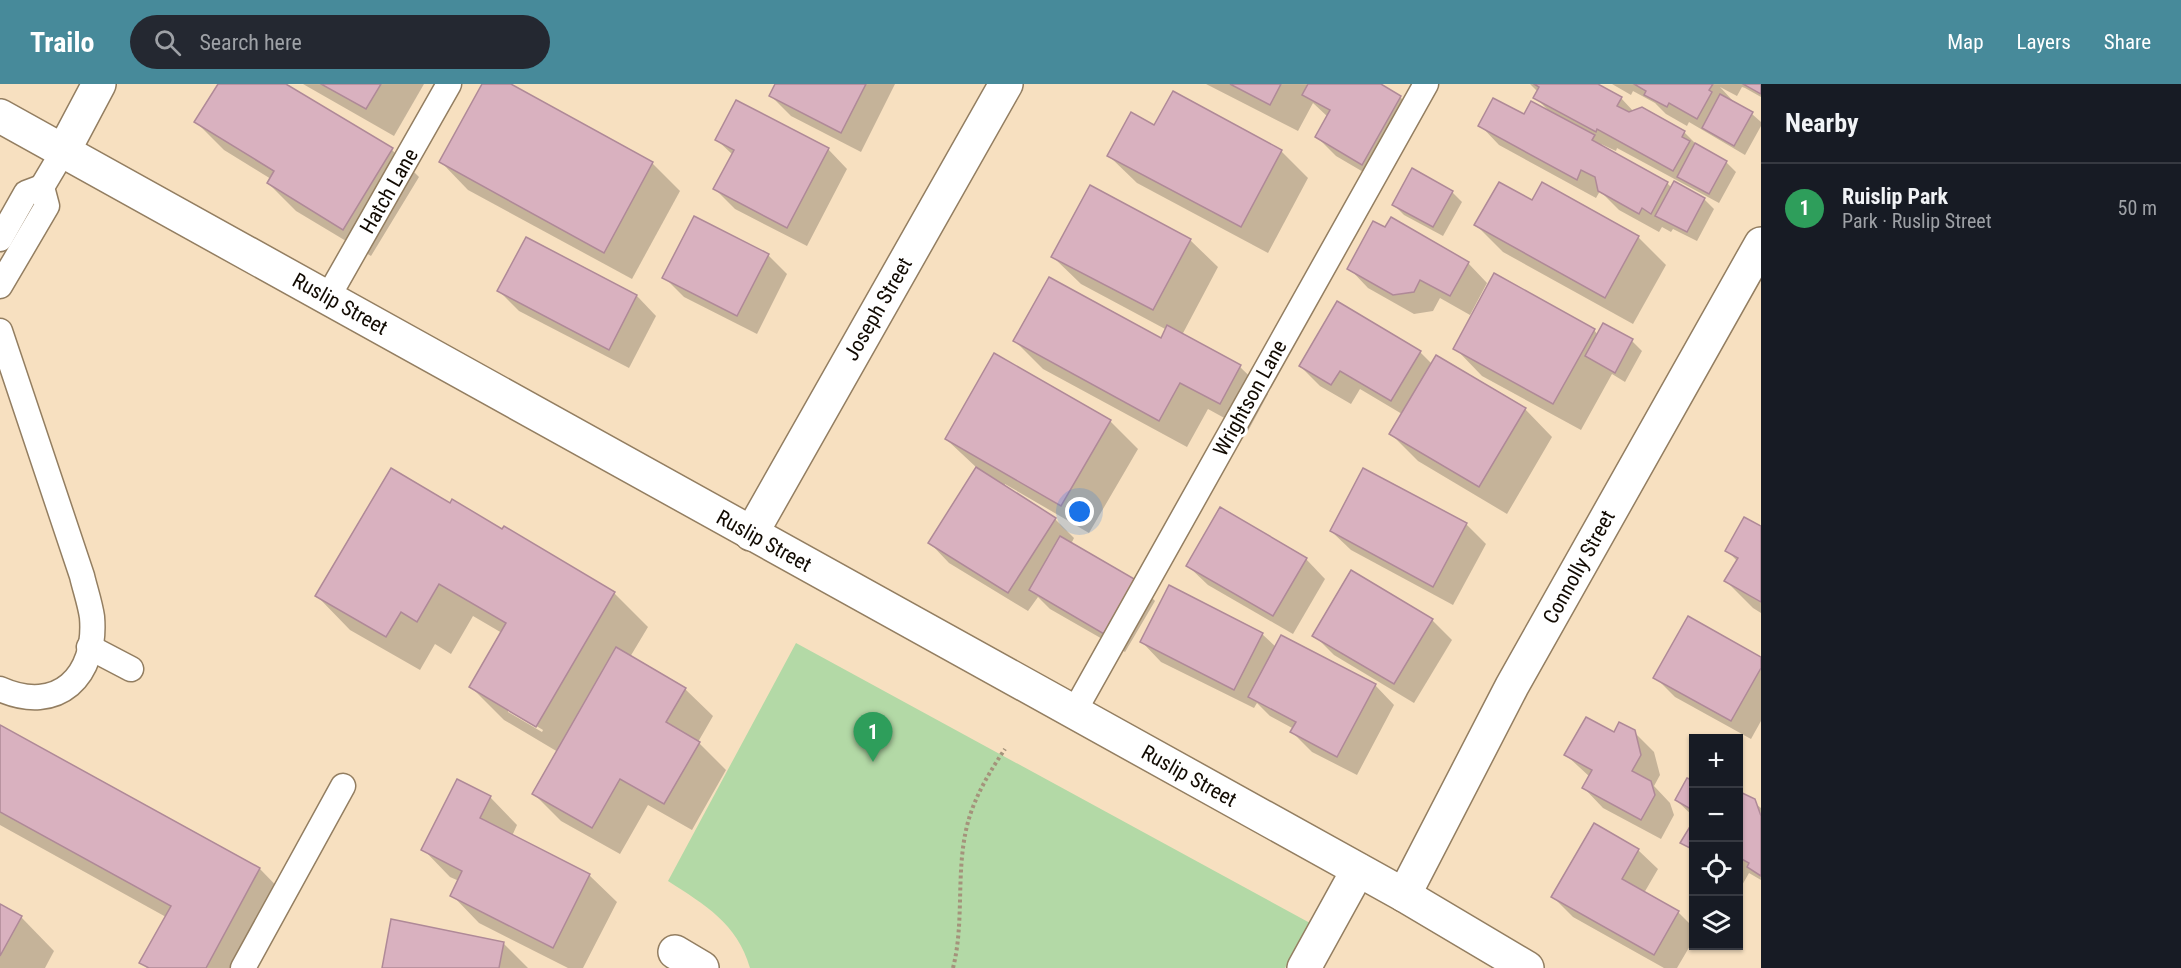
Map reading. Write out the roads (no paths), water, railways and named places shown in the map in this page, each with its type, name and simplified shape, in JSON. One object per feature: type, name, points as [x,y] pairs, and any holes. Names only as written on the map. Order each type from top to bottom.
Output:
[{"type":"street","points":[[64,150],[99,84]]},
{"type":"street","name":"Joseph Street","points":[[751,534],[1006,84]]},
{"type":"street","name":"Ruslip Street","points":[[0,116],[1404,895],[1527,968]]},
{"type":"street","name":"Connolly Street","points":[[1404,895],[1512,686],[1761,244]]},
{"type":"street","points":[[1304,968],[1358,870]]},
{"type":"lane","name":"Hatch Lane","points":[[328,297],[449,84]]},
{"type":"lane","name":"Wrightson Lane","points":[[1074,712],[1426,84]]},
{"type":"lane","points":[[0,239],[26,193],[42,187],[64,150]]},
{"type":"lane","points":[[0,286],[47,206],[42,187]]},
{"type":"lane","points":[[0,332],[82,576],[92,618],[86,661],[77,678],[59,693],[34,698],[0,689]]},
{"type":"lane","points":[[89,647],[131,669]]},
{"type":"lane","points":[[243,968],[343,786]]},
{"type":"place","name":"Ruislip Park","points":[[873,762]]}]
